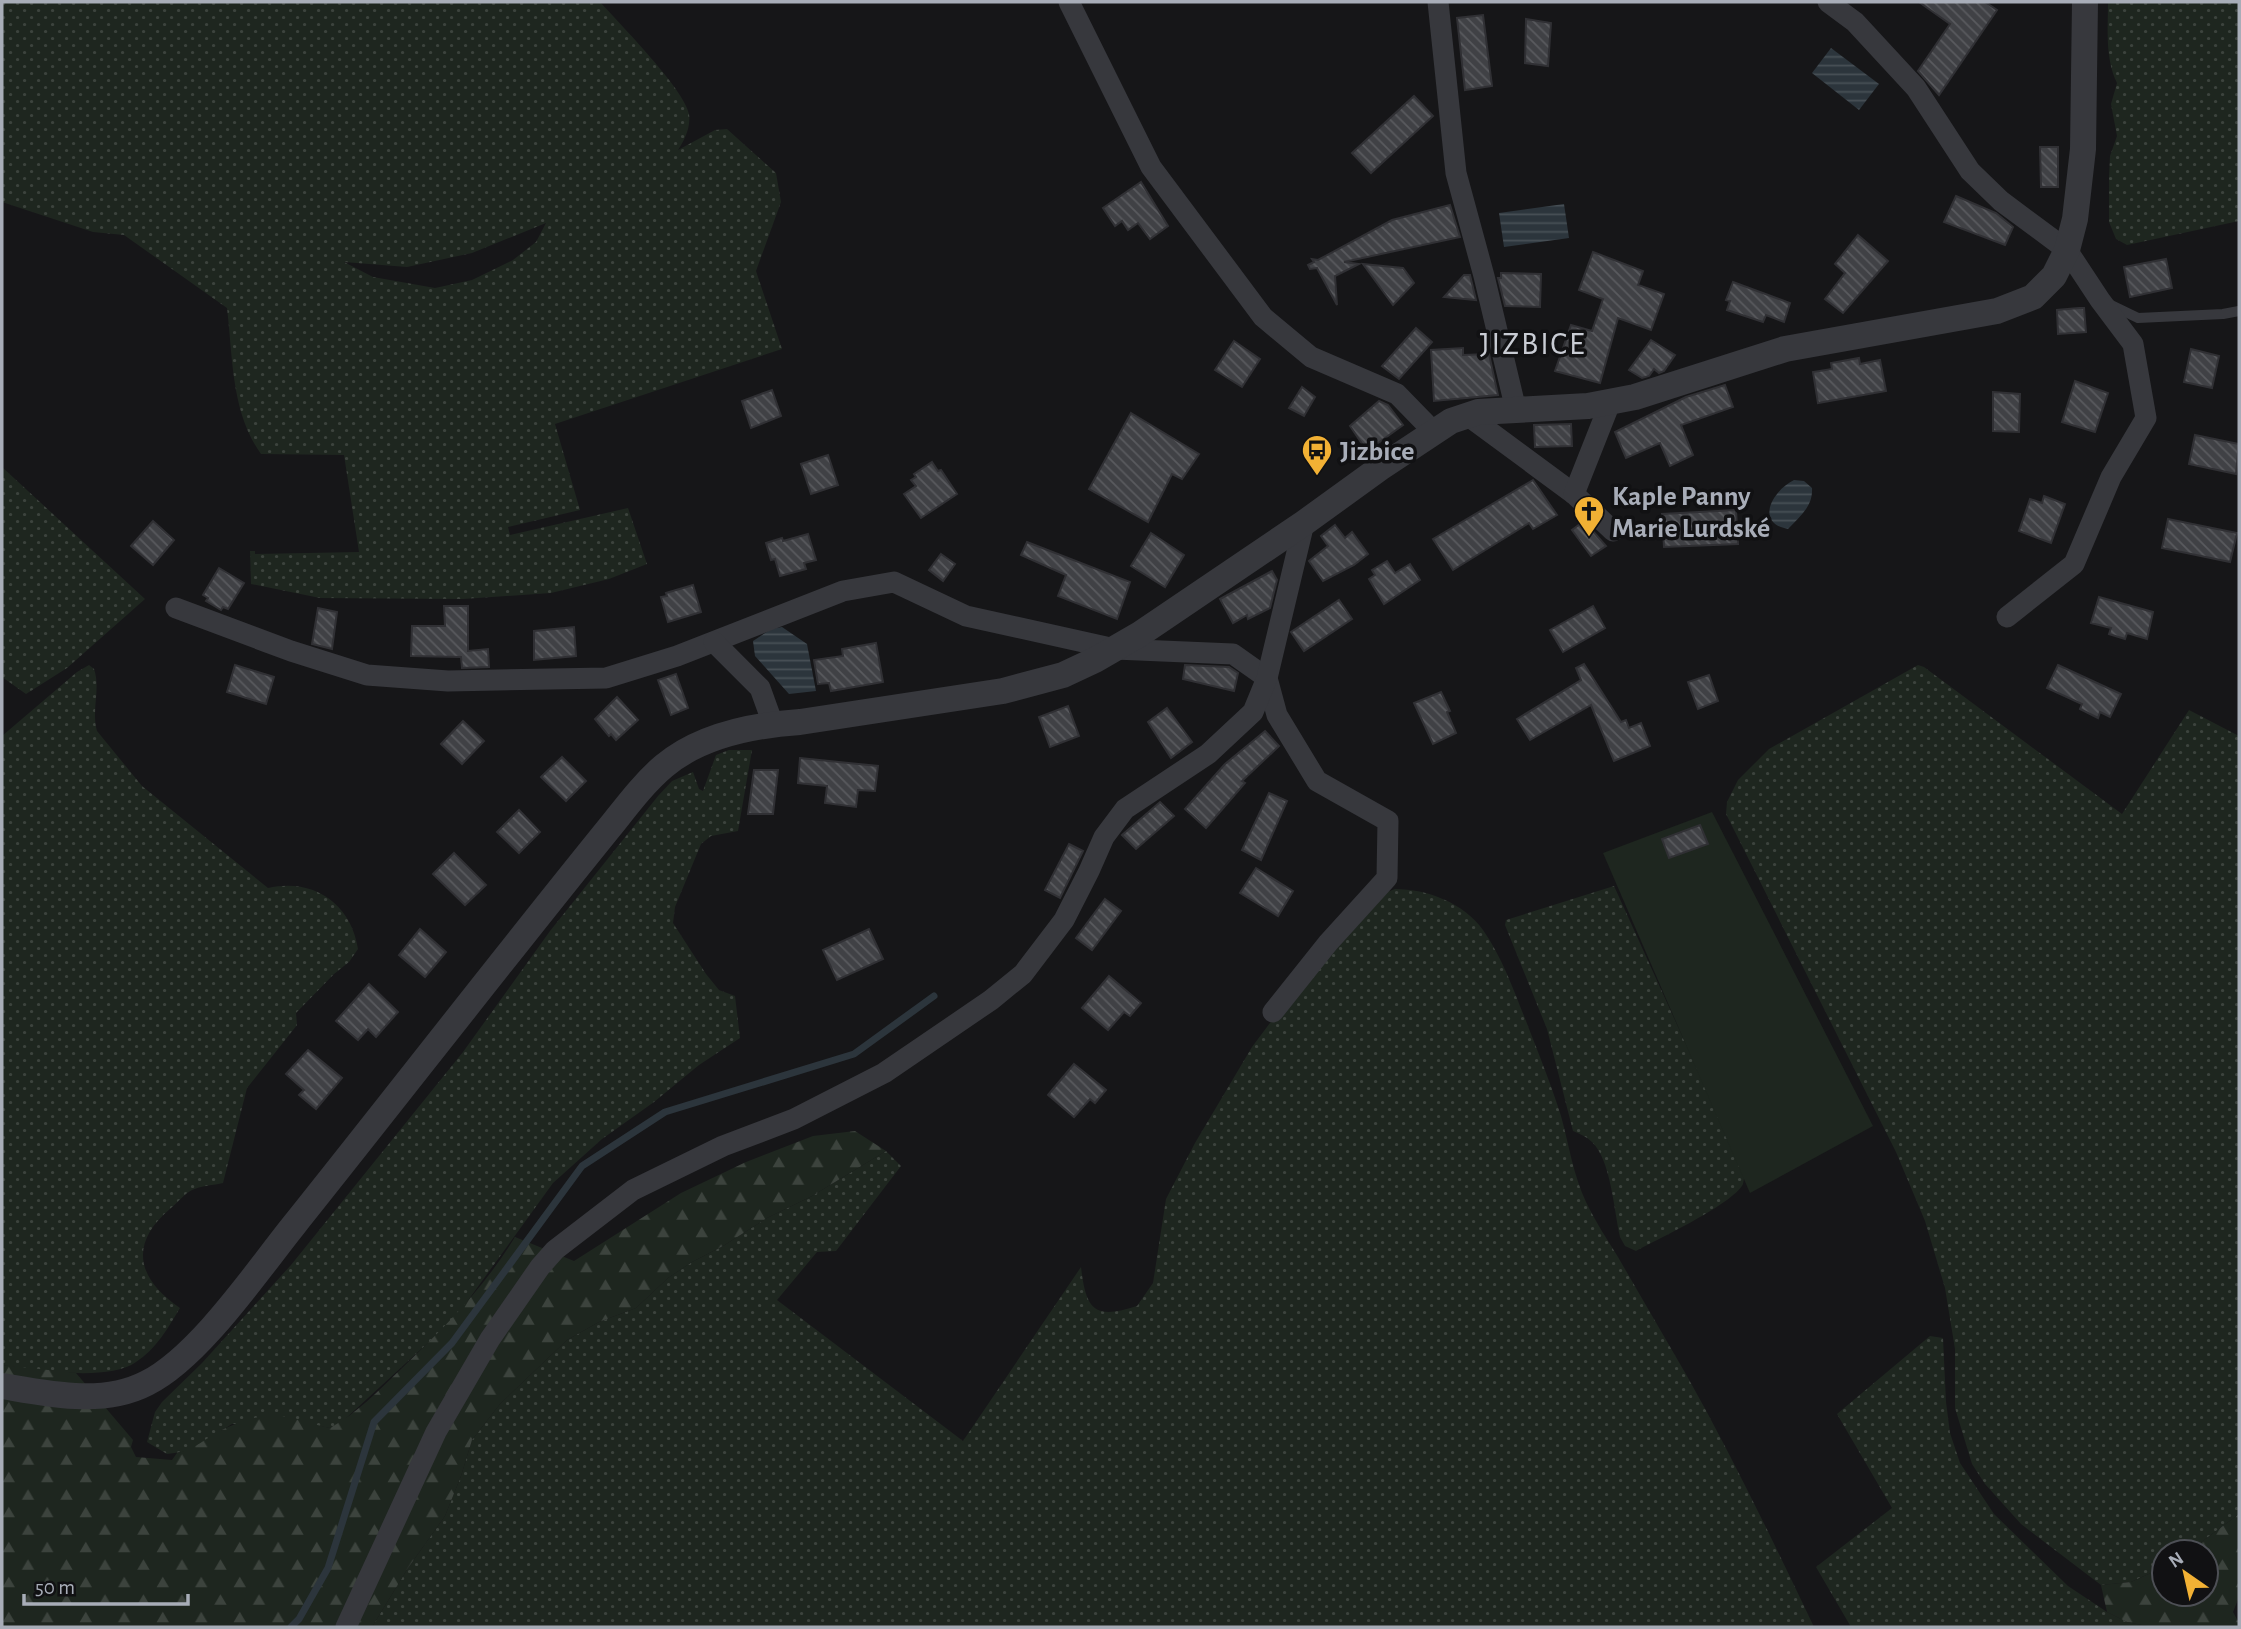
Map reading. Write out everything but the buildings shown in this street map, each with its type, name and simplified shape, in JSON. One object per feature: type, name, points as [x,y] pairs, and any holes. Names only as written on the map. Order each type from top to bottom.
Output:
[{"type":"street","points":[[1069,2],[1151,167],[1264,317],[1311,357],[1396,394],[1433,431]]},
{"type":"street","points":[[1438,2],[1456,173],[1516,410]]},
{"type":"street","points":[[1828,2],[1854,22],[1916,88],[1970,171],[2001,201],[2067,250],[2133,344],[2146,418],[2111,477],[2074,564],[2007,617]]},
{"type":"street","points":[[2,1387],[78,1396],[118,1394],[149,1383],[174,1365],[220,1317],[648,780],[665,765],[698,744],[773,724],[873,711],[1033,684],[1063,675],[1140,634],[1304,523],[1433,431],[1467,415],[1489,411],[1610,403],[1785,349],[2007,308],[2033,298],[2054,276],[2067,250],[2075,219],[2082,149],[2085,2]]},
{"type":"street","points":[[1574,494],[1610,403]]},
{"type":"street","points":[[1467,415],[1574,494],[1613,531]]},
{"type":"street","points":[[346,1627],[442,1422],[491,1339],[540,1267],[555,1250],[633,1191],[723,1146],[794,1119],[884,1073],[991,1000],[1023,974],[1064,920],[1104,837],[1125,809],[1208,754],[1253,712],[1267,678],[1304,523]]},
{"type":"street","points":[[176,608],[291,651],[367,675],[448,681],[606,678],[714,642],[844,590],[894,582],[966,616],[1115,649],[1233,654],[1267,678],[1277,715],[1317,781],[1388,821],[1387,878],[1328,943],[1273,1012]]},
{"type":"street","points":[[714,642],[760,688],[773,724]]},
{"type":"lane","points":[[2100,300],[2138,318],[2239,311]]},
{"type":"green space","points":[[2,2],[600,2],[650,57],[685,103],[689,123],[678,150],[715,130],[727,129],[776,173],[781,202],[756,271],[782,349],[555,424],[580,510],[508,527],[510,535],[628,508],[647,564],[609,579],[551,593],[463,599],[320,598],[251,584],[250,551],[255,551],[255,554],[359,552],[344,455],[261,454],[251,438],[239,403],[232,365],[227,308],[124,235],[93,232],[2,202]],"holes":[[[546,223],[536,242],[513,260],[472,280],[435,288],[373,277],[344,262],[407,267],[472,253]]]},
{"type":"green space","points":[[2108,2],[2239,2],[2239,221],[2127,245],[2116,239],[2109,222],[2110,156],[2117,136],[2111,104],[2117,83],[2109,54]]},
{"type":"green space","points":[[2,467],[145,599],[67,668],[26,694],[2,677]]},
{"type":"green space","points":[[89,665],[94,669],[96,677],[97,731],[142,786],[268,888],[300,887],[327,898],[347,919],[358,949],[349,962],[296,1013],[297,1025],[247,1088],[223,1183],[189,1192],[148,1234],[143,1260],[147,1272],[165,1297],[180,1308],[166,1330],[143,1357],[124,1368],[108,1372],[71,1373],[2,1365],[2,736],[77,672]]},
{"type":"green space","points":[[1918,665],[2122,814],[2189,710],[2239,736],[2239,1514],[2207,1538],[2150,1538],[2150,1573],[2131,1582],[2101,1585],[2021,1524],[1985,1484],[1972,1464],[1955,1408],[1955,1349],[1945,1288],[1925,1221],[1896,1152],[1726,814],[1727,802],[1738,780],[1769,749]]},
{"type":"green space","points":[[729,750],[752,750],[738,831],[711,836],[701,844],[675,907],[673,923],[719,990],[735,996],[740,1038],[699,1065],[654,1102],[602,1139],[553,1183],[456,1317],[343,1421],[330,1428],[309,1424],[232,1424],[189,1451],[167,1454],[147,1442],[155,1412],[162,1402],[202,1363],[291,1265],[463,1052],[550,931],[658,796],[672,781],[693,772],[699,789],[703,791],[716,755]]},
{"type":"green space","points":[[1712,812],[1873,1126],[1750,1193],[1603,853]]},
{"type":"green space","points":[[1614,886],[1745,1174],[1743,1184],[1725,1201],[1636,1251],[1625,1246],[1620,1237],[1604,1161],[1592,1142],[1573,1131],[1547,1029],[1505,925],[1506,920]]},
{"type":"green space","points":[[1395,889],[1432,895],[1455,905],[1475,920],[1496,951],[1553,1092],[1574,1170],[1586,1202],[1704,1407],[1814,1627],[372,1627],[408,1568],[445,1516],[472,1440],[500,1404],[567,1340],[599,1322],[636,1308],[668,1278],[692,1262],[767,1218],[812,1196],[886,1151],[901,1166],[836,1251],[817,1252],[777,1300],[963,1441],[1081,1267],[1086,1293],[1095,1308],[1111,1312],[1137,1306],[1153,1283],[1166,1199],[1195,1143],[1252,1047],[1315,963],[1375,897]]},
{"type":"green space","points":[[855,1131],[886,1151],[812,1196],[767,1218],[692,1262],[668,1278],[636,1308],[599,1322],[567,1340],[500,1404],[472,1440],[445,1516],[408,1568],[372,1627],[2,1627],[2,1365],[76,1373],[133,1440],[131,1447],[136,1457],[172,1460],[177,1453],[194,1447],[214,1434],[250,1419],[266,1416],[282,1416],[330,1428],[366,1402],[447,1323],[490,1274],[515,1237],[574,1261],[681,1193],[746,1162],[813,1136]]},
{"type":"green space","points":[[1930,1336],[1943,1338],[1950,1433],[1960,1463],[1994,1514],[2068,1586],[2127,1622],[2152,1627],[1851,1627],[1816,1567],[1892,1508],[1837,1414]]},
{"type":"green space","points":[[2239,1514],[2239,1597],[2233,1612],[2239,1627],[2152,1627],[2127,1622],[2107,1612],[2101,1585],[2131,1582],[2150,1573],[2150,1608],[2220,1608],[2220,1538],[2207,1538]]},
{"type":"shaded area","points":[[1831,48],[1879,84],[1859,110],[1812,73]]},
{"type":"shaded area","points":[[1564,204],[1569,238],[1504,247],[1499,213]]},
{"type":"shaded area","points":[[1794,480],[1804,481],[1812,488],[1812,495],[1805,511],[1788,529],[1778,526],[1769,513],[1779,491]]},
{"type":"shaded area","points":[[782,627],[807,644],[816,691],[789,694],[755,656],[753,641],[771,629]]},
{"type":"waterway","points":[[291,1627],[299,1619],[328,1568],[374,1422],[452,1343],[582,1166],[665,1112],[854,1054],[934,996]]},
{"type":"place","name":"Jizbice","points":[[1317,477]]},
{"type":"place","name":"Kaple Panny Marie Lurdské","points":[[1589,538]]},
{"type":"district","name":"JIZBICE","points":[[1533,343]]}]
